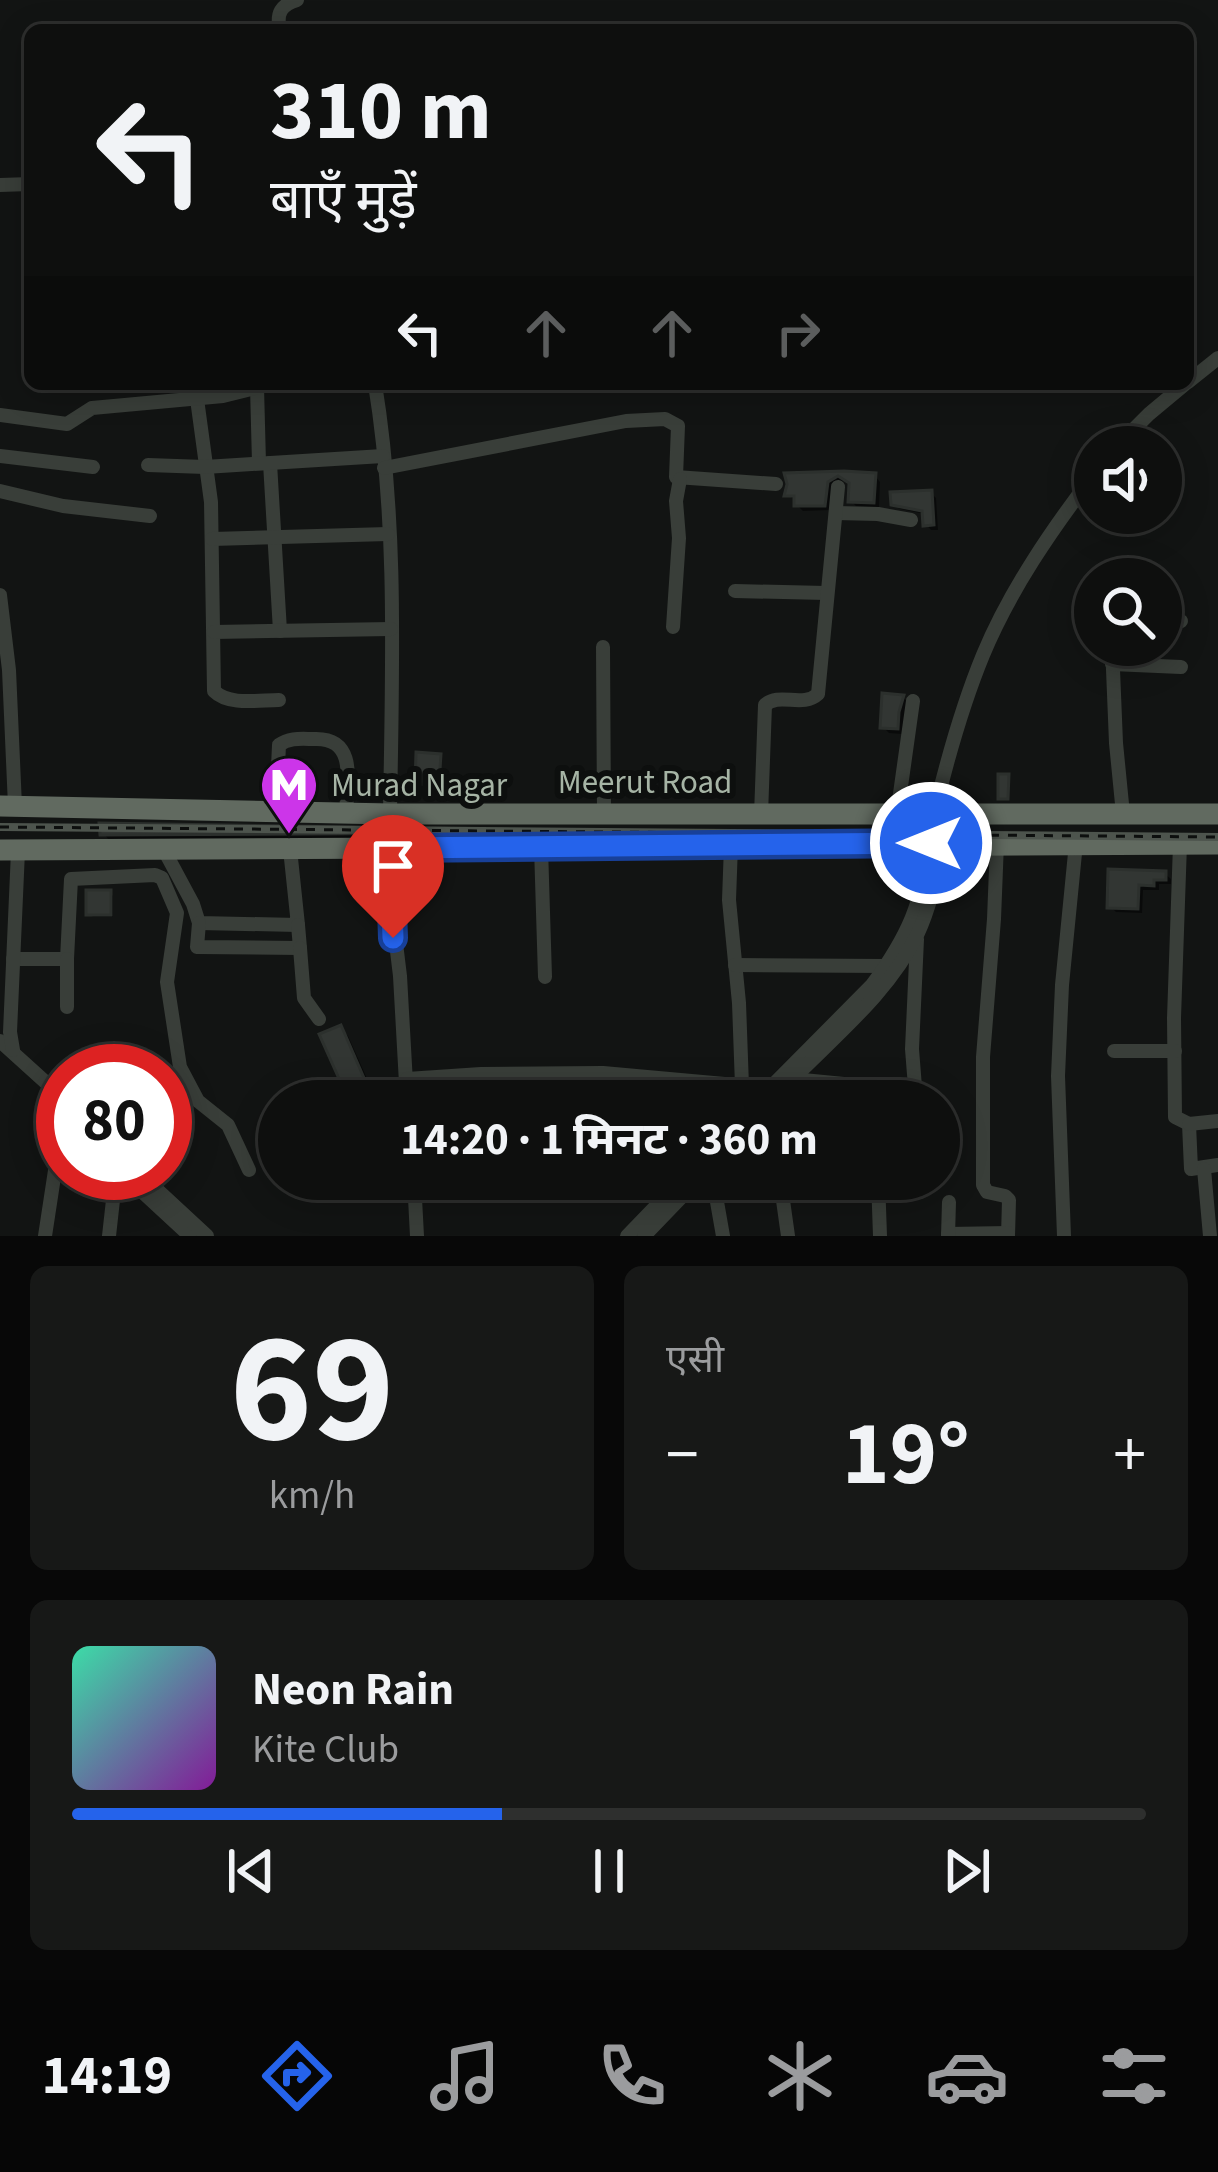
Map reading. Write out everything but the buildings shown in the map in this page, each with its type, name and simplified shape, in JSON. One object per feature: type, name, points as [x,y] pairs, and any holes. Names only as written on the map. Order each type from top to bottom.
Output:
[{"type":"highway","name":"Meerut Road","points":[[7,806],[346,814],[1218,814]]},
{"type":"highway","points":[[500,847],[501,814]]},
{"type":"highway","name":"Meerut Road","points":[[9,850],[1218,844]]},
{"type":"street","points":[[280,24],[282,7],[297,0]]},
{"type":"street","points":[[1194,377],[1218,358]]},
{"type":"street","points":[[0,415],[67,424],[92,408],[247,390]]},
{"type":"street","points":[[264,390],[264,464],[275,539],[280,631]]},
{"type":"street","points":[[376,390],[392,629],[390,814]]},
{"type":"street","points":[[1137,426],[1178,390]]},
{"type":"street","points":[[197,399],[212,539],[213,686],[217,695],[230,700],[279,700]]},
{"type":"street","points":[[148,465],[383,462],[604,424],[665,419],[678,427],[675,473],[680,478],[776,484]]},
{"type":"street","points":[[0,456],[93,467]]},
{"type":"street","points":[[673,627],[680,478]]},
{"type":"street","points":[[761,814],[765,705],[769,700],[816,697],[838,487]]},
{"type":"street","points":[[0,491],[63,506],[150,516]]},
{"type":"street","points":[[934,814],[958,722],[995,627],[1074,502]]},
{"type":"street","points":[[836,512],[911,520]]},
{"type":"street","points":[[212,539],[388,534]]},
{"type":"street","points":[[735,591],[826,593]]},
{"type":"street","points":[[0,595],[9,670],[7,806]]},
{"type":"street","points":[[214,632],[392,629]]},
{"type":"street","points":[[603,647],[604,814]]},
{"type":"street","points":[[1112,666],[1123,814]]},
{"type":"street","points":[[1158,666],[1181,667]]},
{"type":"street","points":[[897,814],[913,701]]},
{"type":"street","points":[[276,812],[279,745],[288,739],[327,738],[339,745],[347,759],[346,814]]},
{"type":"street","points":[[793,1079],[818,1046],[883,987],[918,934],[928,908],[937,843]]},
{"type":"street","points":[[785,1080],[872,985],[907,934],[937,843]]},
{"type":"street","points":[[949,1202],[948,1235],[1008,1234],[1009,1200],[987,1192],[982,1185],[983,1057],[997,843]]},
{"type":"street","points":[[1064,1236],[1059,1054],[1076,843]]},
{"type":"street","points":[[1180,844],[1175,1117],[1189,1124],[1218,1120]]},
{"type":"street","points":[[731,845],[729,900],[742,1080]]},
{"type":"street","points":[[541,847],[545,977]]},
{"type":"street","points":[[390,848],[406,1079],[603,1072],[682,1080]]},
{"type":"street","points":[[290,849],[304,998],[320,1019]]},
{"type":"street","points":[[9,850],[13,959],[6,1046],[36,1074]]},
{"type":"street","points":[[164,850],[193,904],[199,923],[197,946],[300,948]]},
{"type":"street","points":[[67,1007],[71,879],[162,878],[177,913],[167,982],[180,1067],[198,1101],[228,1125],[249,1170]]},
{"type":"street","points":[[199,923],[298,925]]},
{"type":"street","points":[[793,1079],[905,1090],[915,1087],[912,1048],[918,934]]},
{"type":"street","points":[[13,959],[67,959]]},
{"type":"street","points":[[735,965],[885,966]]},
{"type":"street","points":[[1114,1051],[1175,1051]]},
{"type":"street","points":[[1189,1124],[1190,1167],[1211,1167],[1210,1236]]},
{"type":"street","points":[[45,1236],[50,1200]]},
{"type":"street","points":[[109,1236],[115,1200]]},
{"type":"street","points":[[145,1200],[171,1228],[190,1236]]},
{"type":"street","points":[[168,1200],[207,1236]]},
{"type":"street","points":[[415,1200],[417,1236]]},
{"type":"street","points":[[627,1236],[662,1200]]},
{"type":"street","points":[[652,1232],[680,1200]]},
{"type":"street","points":[[716,1200],[722,1236]]},
{"type":"street","points":[[784,1200],[788,1236]]},
{"type":"street","points":[[879,1200],[880,1236]]},
{"type":"railway","points":[[0,827],[1218,837]]},
{"type":"place","name":"Murad Nagar","points":[[289,836]]},
{"type":"route","points":[[393,938],[390,848],[931,843]]}]
